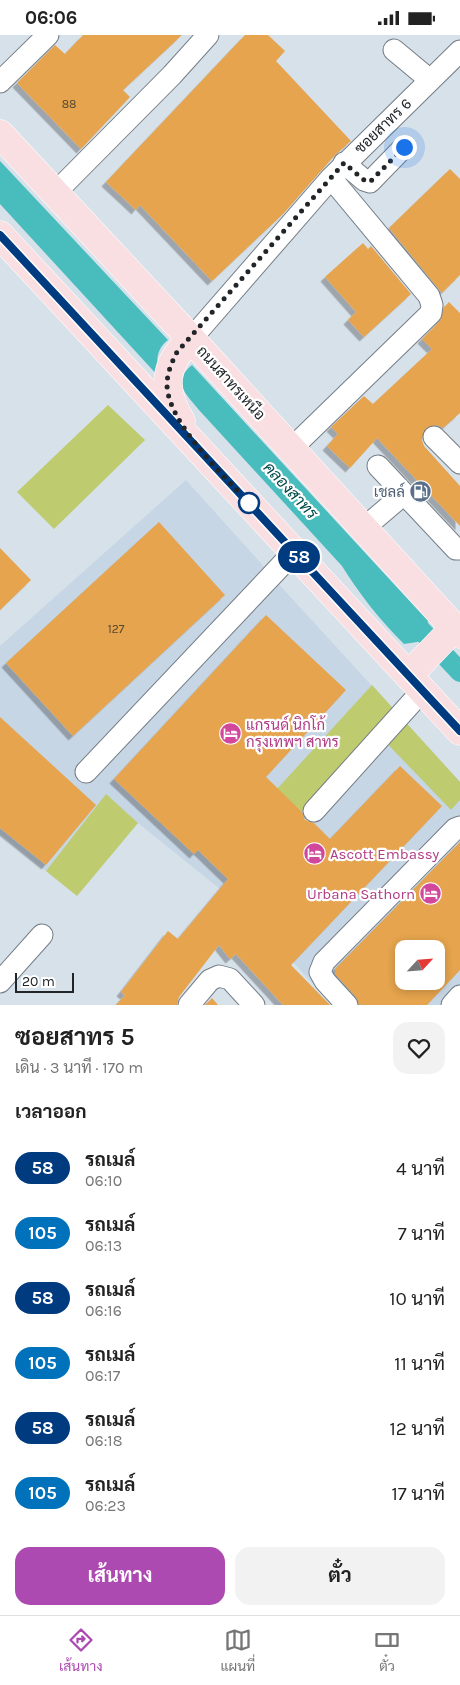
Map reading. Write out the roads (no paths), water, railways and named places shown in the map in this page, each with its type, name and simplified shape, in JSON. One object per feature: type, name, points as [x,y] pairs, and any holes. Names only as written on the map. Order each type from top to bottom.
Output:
[{"type":"main road","name":"ถนนสาทรเหนือ","points":[[0,134],[364,528],[454,630]]},
{"type":"main road","points":[[0,235],[294,552],[419,675],[460,731]]},
{"type":"main road","points":[[191,339],[177,352],[168,373],[167,386],[176,413],[195,445]]},
{"type":"main road","points":[[419,675],[454,630]]},
{"type":"street","points":[[0,82],[48,35]]},
{"type":"street","points":[[56,193],[172,75],[208,35]]},
{"type":"street","points":[[394,50],[430,80]]},
{"type":"street","name":"ซอยสาทร 6","points":[[191,339],[337,170],[460,51]]},
{"type":"street","points":[[337,170],[370,182],[404,147]]},
{"type":"street","points":[[291,449],[431,313],[432,308],[429,296],[337,170]]},
{"type":"street","points":[[434,437],[460,463]]},
{"type":"street","points":[[378,466],[456,549],[460,549]]},
{"type":"street","points":[[364,528],[404,494]]},
{"type":"street","points":[[86,772],[294,552]]},
{"type":"street","points":[[314,811],[419,675]]},
{"type":"street","points":[[347,1005],[325,981],[320,972],[324,962],[455,829],[460,827]]},
{"type":"street","points":[[0,982],[42,935]]},
{"type":"street","points":[[189,1005],[210,980],[219,976],[230,979],[254,1005]]},
{"type":"street","points":[[452,1005],[460,997]]},
{"type":"water","points":[[0,161],[168,340],[159,352],[158,367],[160,378],[0,204]]},
{"type":"water","points":[[192,365],[428,621],[424,638],[417,642],[404,644],[371,607],[342,566],[199,410],[186,393],[182,382],[182,377]]},
{"type":"waterway","name":"คลองสาทร","points":[[407,615],[460,672]]},
{"type":"place","name":"เชลล์","points":[[421,492]]},
{"type":"place","name":"แกรนด์ นิกโก้ กรุงเทพฯ สาทร","points":[[230,734]]},
{"type":"place","name":"Ascott Embassy","points":[[314,854]]},
{"type":"place","name":"Urbana Sathorn","points":[[431,894]]}]
